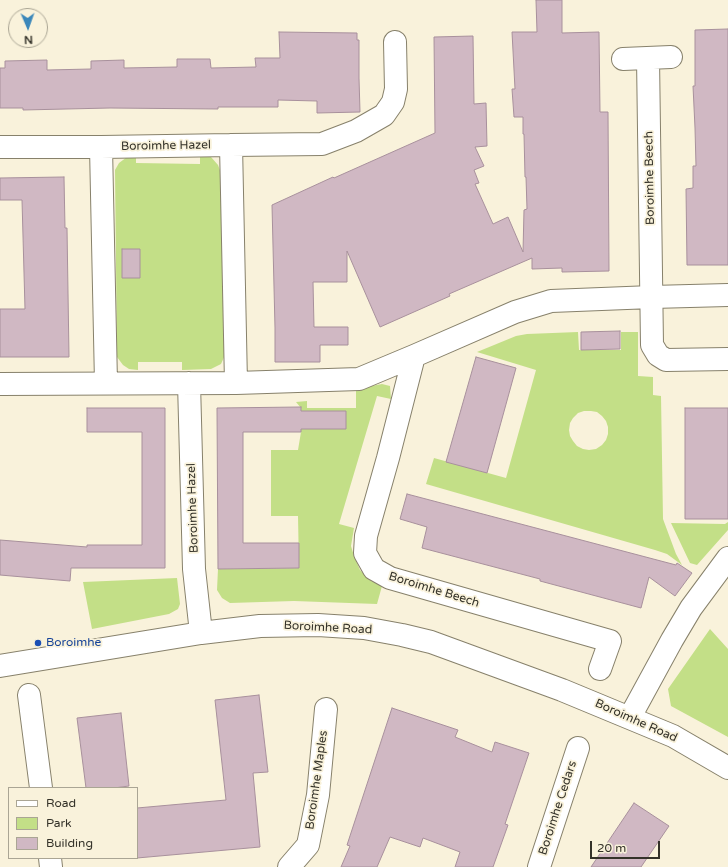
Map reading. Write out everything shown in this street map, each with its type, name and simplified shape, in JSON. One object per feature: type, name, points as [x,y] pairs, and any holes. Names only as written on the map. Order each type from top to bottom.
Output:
[{"type":"street","name":"Boroimhe Hazel","points":[[0,148],[322,144],[356,131],[384,115],[393,102],[396,89],[395,42]]},
{"type":"street","points":[[623,59],[671,57]]},
{"type":"street","name":"Boroimhe Beech","points":[[648,58],[652,346],[658,355],[666,360],[728,359]]},
{"type":"street","points":[[231,145],[236,383]]},
{"type":"street","points":[[101,147],[106,383]]},
{"type":"street","points":[[0,384],[236,383],[359,379],[515,312],[551,301],[728,295]]},
{"type":"street","name":"Boroimhe Beech","points":[[414,356],[366,536],[365,553],[374,569],[390,578],[610,641],[600,669]]},
{"type":"street","name":"Boroimhe Hazel","points":[[189,383],[194,569],[201,633]]},
{"type":"street","points":[[630,717],[691,608],[728,558]]},
{"type":"street","name":"Boroimhe Road","points":[[0,666],[201,633],[260,626],[318,625],[364,628],[431,642],[538,681],[630,717],[673,736],[728,768]]},
{"type":"street","points":[[29,695],[41,787]]},
{"type":"street","name":"Boroimhe Maples","points":[[289,867],[308,845],[318,795],[326,710]]},
{"type":"street","name":"Boroimhe Cedars","points":[[539,867],[578,748]]},
{"type":"green space","points":[[136,155],[136,163],[200,164],[200,155],[211,157],[218,165],[221,173],[225,355],[221,364],[211,369],[182,370],[182,362],[138,362],[138,370],[129,369],[123,365],[117,357],[115,170],[119,163],[127,157]]},
{"type":"green space","points":[[578,332],[579,350],[621,350],[621,332],[638,332],[638,376],[653,377],[653,395],[661,396],[663,519],[676,554],[682,565],[667,554],[655,550],[426,484],[434,458],[506,478],[536,370],[477,352],[516,336],[527,334]],"holes":[[[591,411],[597,412],[606,421],[608,434],[602,445],[596,449],[589,450],[577,446],[570,436],[569,430],[570,423],[578,413]]]},
{"type":"green space","points":[[382,384],[390,386],[391,399],[377,396],[339,524],[354,528],[351,546],[360,570],[371,581],[382,586],[377,604],[294,601],[230,603],[222,598],[217,590],[218,569],[299,568],[298,516],[271,516],[271,450],[298,450],[301,432],[301,408],[296,402],[307,401],[307,408],[356,408],[356,389]]},
{"type":"green space","points":[[728,522],[728,530],[697,565],[690,563],[671,523],[725,524]]},
{"type":"green space","points":[[177,578],[180,604],[178,609],[169,614],[92,629],[83,582]]},
{"type":"green space","points":[[710,629],[728,649],[728,737],[671,706],[668,689]]},
{"type":"building","points":[[536,0],[562,0],[562,33],[599,32],[600,112],[608,112],[609,271],[562,272],[562,268],[532,269],[532,258],[449,294],[450,296],[380,327],[347,251],[347,282],[313,282],[314,327],[348,327],[348,345],[320,345],[320,362],[275,362],[272,205],[435,133],[434,37],[473,36],[474,104],[486,103],[487,146],[475,147],[484,166],[474,170],[479,183],[475,184],[493,224],[508,217],[523,252],[524,210],[527,209],[524,134],[523,117],[514,117],[512,89],[515,89],[512,32],[537,32]]},
{"type":"building","points":[[728,29],[728,265],[687,265],[686,189],[693,188],[693,166],[696,166],[693,86],[695,86],[695,30]]},
{"type":"building","points":[[279,32],[357,33],[357,40],[359,40],[360,112],[317,113],[317,101],[278,100],[278,107],[218,107],[218,109],[110,108],[23,110],[23,108],[0,108],[0,68],[5,68],[5,61],[47,60],[47,70],[91,69],[91,61],[124,60],[124,68],[177,67],[177,59],[210,59],[211,68],[256,67],[255,58],[280,58]]},
{"type":"building","points":[[64,177],[65,228],[67,228],[69,357],[0,357],[0,309],[25,309],[22,200],[0,200],[0,178]]},
{"type":"building","points":[[122,249],[140,249],[140,278],[122,278]]},
{"type":"building","points":[[620,331],[620,349],[581,350],[581,332]]},
{"type":"building","points":[[476,357],[516,368],[487,473],[446,462]]},
{"type":"building","points":[[301,407],[301,411],[346,411],[346,429],[301,429],[301,432],[243,432],[243,543],[299,543],[299,568],[218,569],[217,408]]},
{"type":"building","points":[[87,408],[165,408],[165,568],[71,568],[70,581],[0,575],[0,540],[87,547],[87,545],[142,545],[142,432],[87,432]]},
{"type":"building","points":[[685,408],[728,408],[728,519],[685,519]]},
{"type":"building","points":[[407,494],[676,565],[677,563],[692,573],[675,596],[649,577],[641,608],[540,581],[540,579],[422,548],[427,527],[400,519]]},
{"type":"building","points":[[259,695],[268,772],[253,773],[260,847],[138,858],[138,808],[226,800],[215,700]]},
{"type":"building","points":[[392,708],[458,730],[455,737],[492,752],[495,742],[529,753],[505,824],[508,825],[493,867],[455,867],[460,852],[423,838],[420,847],[390,837],[377,867],[341,867],[350,846],[347,845]]},
{"type":"building","points":[[121,713],[129,786],[86,787],[77,718]]},
{"type":"building","points":[[634,803],[669,826],[641,867],[591,867]]},
{"type":"place","name":"Boroimhe","points":[[38,643]]}]
